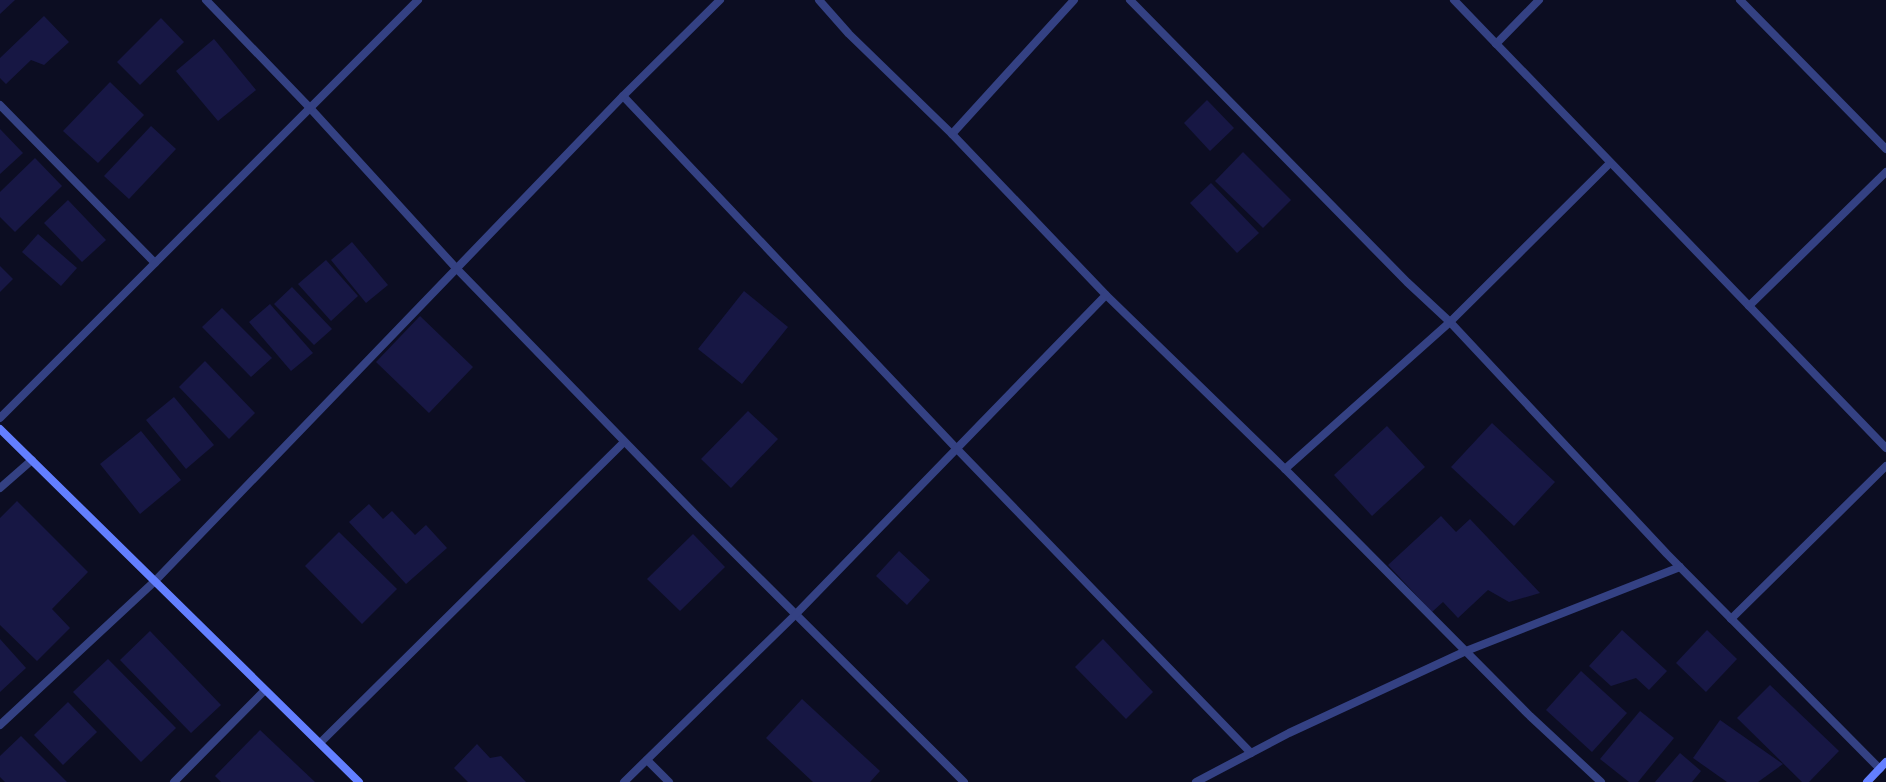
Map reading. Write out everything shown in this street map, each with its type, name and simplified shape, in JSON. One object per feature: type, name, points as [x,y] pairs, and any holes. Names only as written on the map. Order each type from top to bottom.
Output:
[{"type":"street","points":[[206,0],[310,108],[456,268],[624,442],[795,616],[964,782]]},
{"type":"street","points":[[0,418],[418,0]]},
{"type":"street","points":[[0,725],[155,581],[623,96],[720,0]]},
{"type":"street","points":[[819,0],[849,34],[952,134],[1106,295],[1286,469],[1530,716],[1601,782]]},
{"type":"street","points":[[952,134],[1074,0]]},
{"type":"street","points":[[1130,0],[1407,282],[1450,322],[1680,567],[1880,769]]},
{"type":"street","points":[[1454,0],[1886,448]]},
{"type":"street","points":[[1496,44],[1539,0]]},
{"type":"street","points":[[1740,0],[1886,149]]},
{"type":"street","points":[[623,96],[956,448],[1251,753]]},
{"type":"street","points":[[0,105],[155,263]]},
{"type":"street","points":[[1286,469],[1450,322],[1610,163]]},
{"type":"street","points":[[1749,306],[1886,172]]},
{"type":"street","points":[[624,782],[795,616],[956,448],[1106,295]]},
{"type":"street","points":[[0,429],[360,782]]},
{"type":"street","points":[[320,743],[624,442]]},
{"type":"street","points":[[0,488],[32,460]]},
{"type":"street","points":[[1731,619],[1886,466]]},
{"type":"street","points":[[1196,782],[1289,733],[1466,651],[1680,567]]},
{"type":"street","points":[[174,782],[265,690]]},
{"type":"street","points":[[647,760],[669,782]]},
{"type":"street","points":[[1867,782],[1886,762]]},
{"type":"building","points":[[0,0],[15,0],[0,14]]},
{"type":"building","points":[[44,16],[69,42],[44,65],[31,60],[6,84],[0,78],[0,58]]},
{"type":"building","points":[[161,18],[184,42],[140,85],[117,62]]},
{"type":"building","points":[[214,39],[256,90],[218,121],[176,71]]},
{"type":"building","points":[[110,82],[144,115],[98,163],[63,131]]},
{"type":"building","points":[[1207,100],[1234,128],[1210,151],[1184,123]]},
{"type":"building","points":[[151,126],[176,149],[129,199],[104,176]]},
{"type":"building","points":[[0,129],[23,153],[0,174]]},
{"type":"building","points":[[1243,152],[1291,200],[1263,228],[1215,181]]},
{"type":"building","points":[[35,158],[62,186],[15,232],[0,217],[0,192]]},
{"type":"building","points":[[1211,183],[1259,233],[1237,253],[1190,203]]},
{"type":"building","points":[[68,200],[106,240],[82,262],[44,223]]},
{"type":"building","points":[[38,234],[77,268],[61,286],[22,252]]},
{"type":"building","points":[[352,242],[388,285],[366,303],[331,260]]},
{"type":"building","points":[[326,260],[358,296],[331,321],[298,284]]},
{"type":"building","points":[[0,266],[13,279],[0,292]]},
{"type":"building","points":[[292,287],[332,329],[314,345],[274,304]]},
{"type":"building","points":[[744,291],[788,327],[742,384],[698,349]]},
{"type":"building","points":[[270,304],[313,353],[291,371],[249,322]]},
{"type":"building","points":[[222,308],[272,358],[251,377],[202,327]]},
{"type":"building","points":[[420,316],[473,367],[429,413],[376,362]]},
{"type":"building","points":[[205,361],[255,413],[229,439],[179,387]]},
{"type":"building","points":[[174,397],[214,445],[186,469],[146,420]]},
{"type":"building","points":[[748,411],[778,439],[731,488],[701,459]]},
{"type":"building","points":[[1492,423],[1555,482],[1514,526],[1451,467]]},
{"type":"building","points":[[1387,426],[1425,467],[1372,516],[1334,475]]},
{"type":"building","points":[[141,431],[181,480],[140,514],[100,464]]},
{"type":"building","points":[[17,501],[88,572],[52,609],[70,628],[37,661],[0,625],[0,518]]},
{"type":"building","points":[[369,504],[383,519],[392,511],[415,535],[426,525],[447,548],[406,584],[349,522]]},
{"type":"building","points":[[1441,516],[1456,532],[1470,519],[1540,593],[1509,602],[1488,590],[1458,618],[1443,602],[1432,612],[1388,565]]},
{"type":"building","points":[[339,532],[397,589],[362,624],[305,566]]},
{"type":"building","points":[[693,534],[725,567],[680,611],[647,579]]},
{"type":"building","points":[[899,551],[930,580],[907,605],[876,576]]},
{"type":"building","points":[[1622,630],[1667,671],[1649,690],[1636,678],[1611,686],[1589,666]]},
{"type":"building","points":[[1707,630],[1737,659],[1706,692],[1676,663]]},
{"type":"building","points":[[150,631],[221,705],[191,733],[120,660]]},
{"type":"building","points":[[0,639],[26,668],[0,692]]},
{"type":"building","points":[[1103,639],[1153,692],[1126,719],[1075,667]]},
{"type":"building","points":[[108,659],[176,728],[141,762],[73,692]]},
{"type":"building","points":[[1581,671],[1627,713],[1592,752],[1546,710]]},
{"type":"building","points":[[1770,685],[1839,751],[1809,782],[1802,782],[1737,718]]},
{"type":"building","points":[[802,699],[880,771],[870,782],[813,782],[766,738]]},
{"type":"building","points":[[68,702],[97,732],[63,765],[34,735]]},
{"type":"building","points":[[1640,711],[1674,738],[1638,782],[1629,782],[1600,759]]},
{"type":"building","points":[[1720,720],[1783,764],[1758,782],[1727,782],[1693,758]]},
{"type":"building","points":[[260,730],[315,782],[221,782],[215,776]]},
{"type":"building","points":[[21,736],[67,782],[5,782],[0,777],[0,756]]},
{"type":"building","points":[[477,744],[490,758],[501,756],[526,782],[468,782],[454,768]]},
{"type":"building","points":[[1680,753],[1701,771],[1692,782],[1655,782]]}]
